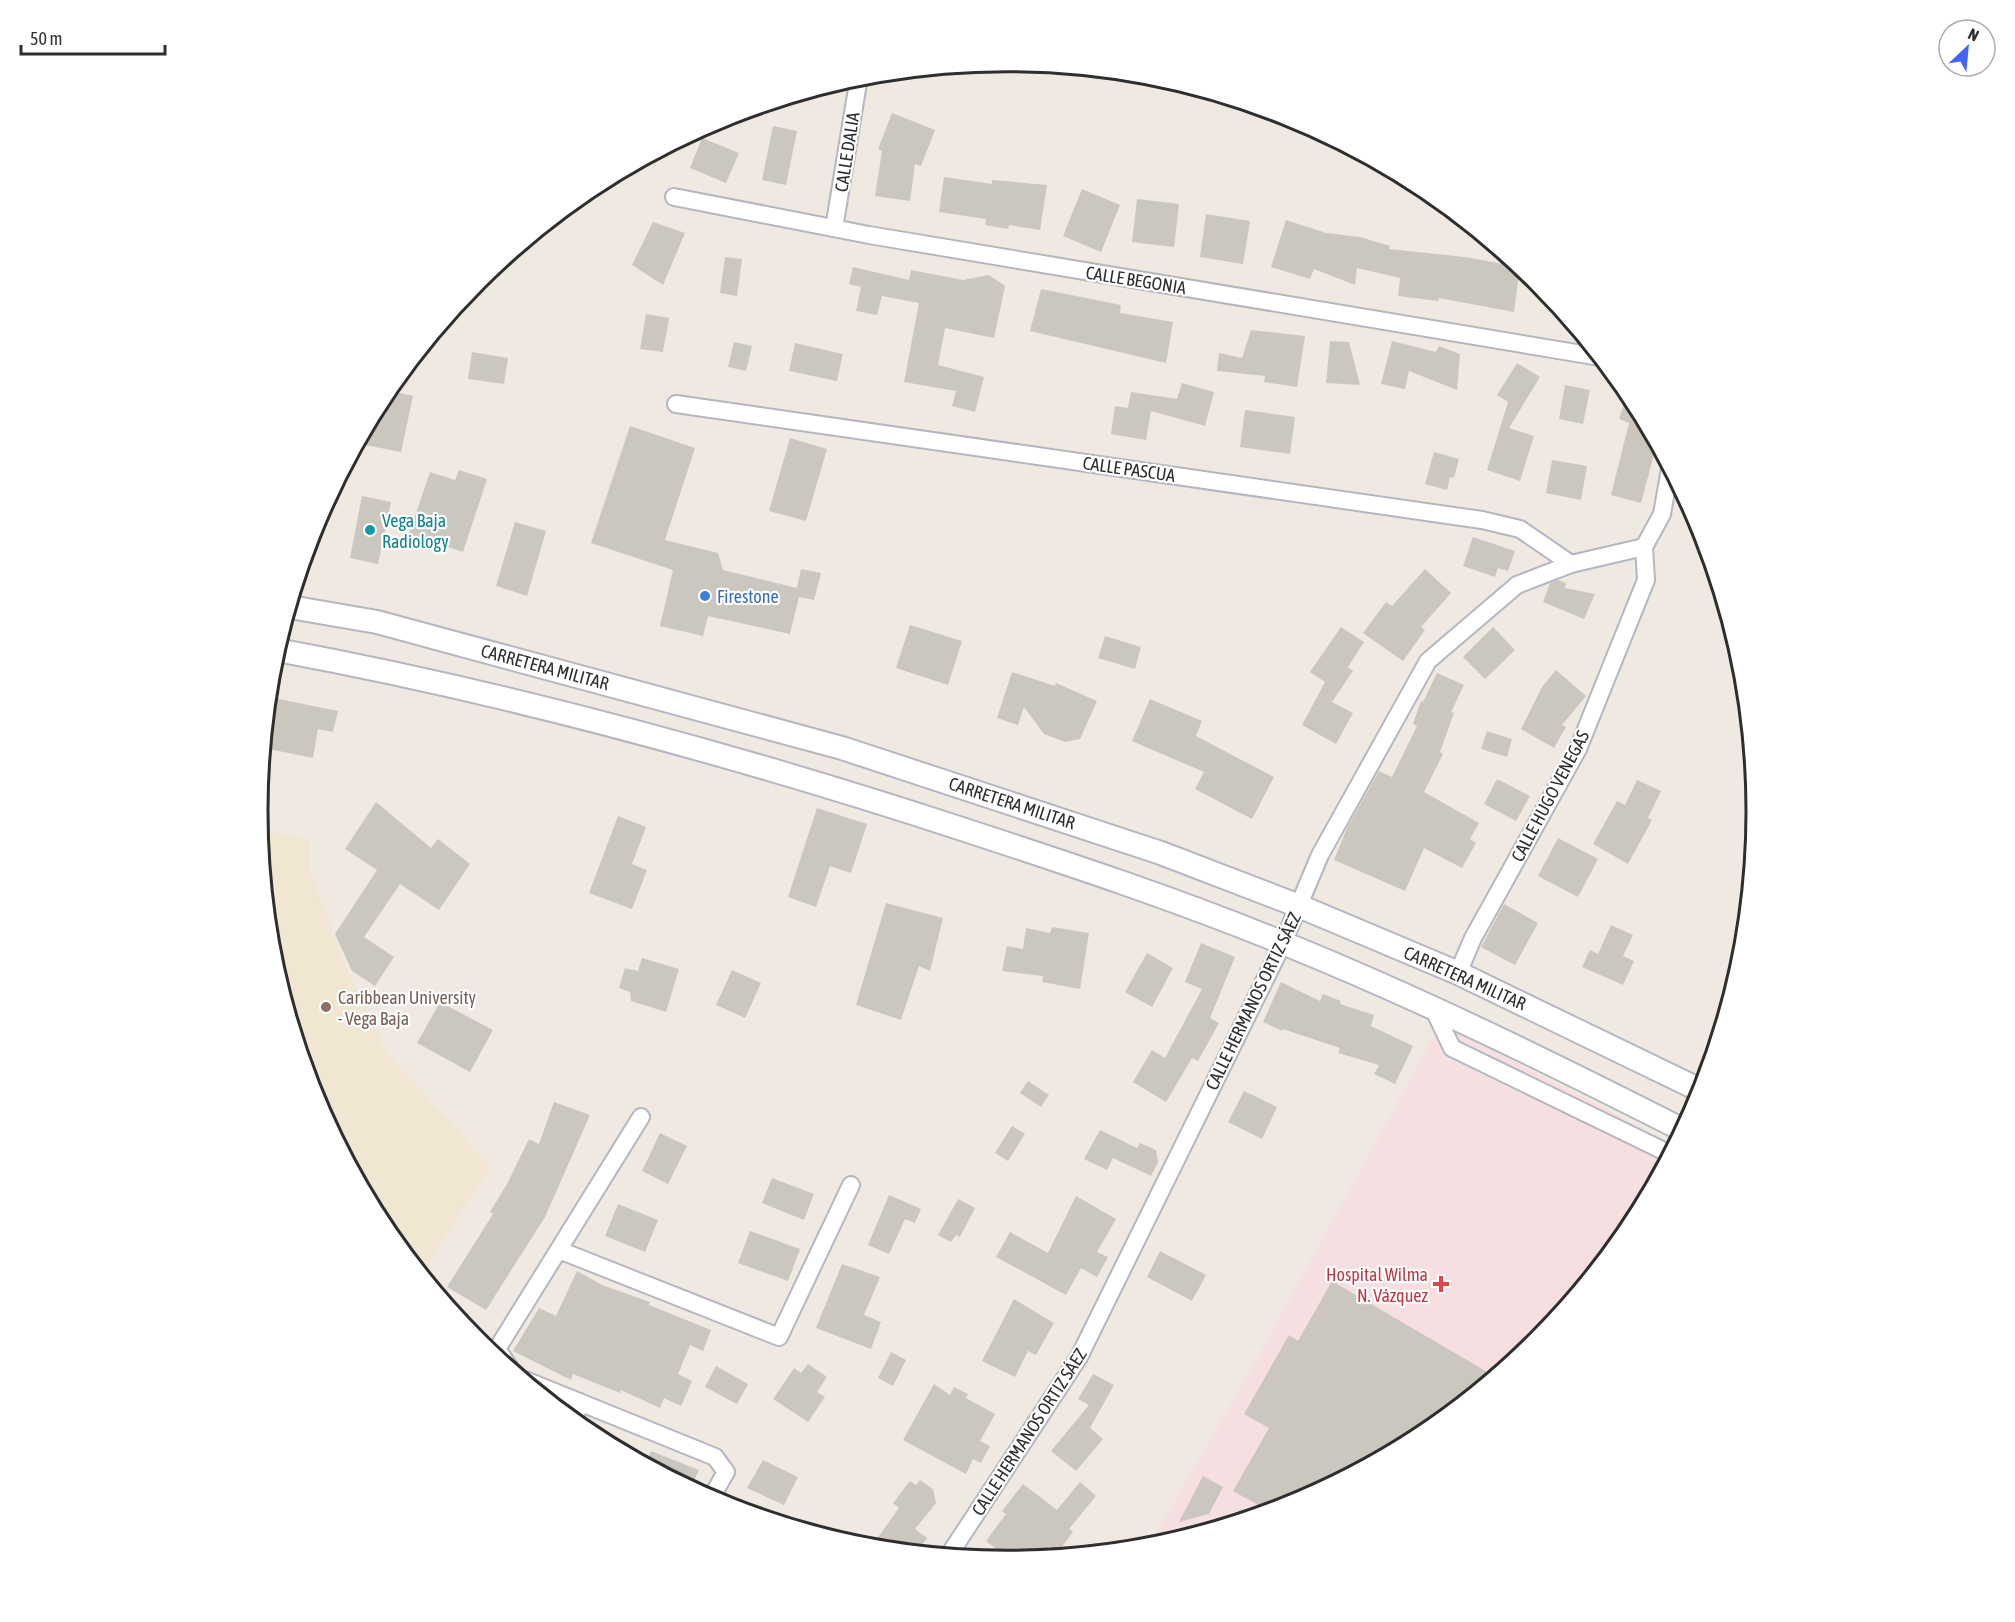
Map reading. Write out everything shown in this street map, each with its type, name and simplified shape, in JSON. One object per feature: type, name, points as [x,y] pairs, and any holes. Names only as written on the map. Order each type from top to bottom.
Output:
[{"type":"main road","name":"CARRETERA MILITAR","points":[[297,608],[377,622],[842,748],[1161,853],[1299,906],[1458,973],[1693,1087]]},
{"type":"main road","points":[[287,652],[363,666],[592,719],[831,786],[1148,890],[1283,943],[1515,1044],[1675,1126]]},
{"type":"street","name":"CALLE DALIA","points":[[834,228],[857,87]]},
{"type":"street","name":"CALLE BEGONIA","points":[[674,197],[834,228],[1589,355]]},
{"type":"street","name":"CALLE PASCUA","points":[[676,404],[1482,520],[1520,529],[1571,564]]},
{"type":"street","points":[[1644,546],[1662,514],[1668,480]]},
{"type":"street","name":"CALLE HERMANOS ORTIZ SÁEZ","points":[[954,1548],[1079,1357],[1283,943],[1320,855],[1428,661],[1517,585],[1571,564],[1644,546]]},
{"type":"street","name":"CALLE HUGO VENEGAS","points":[[1458,973],[1473,938],[1578,749],[1646,580],[1644,546]]},
{"type":"street","points":[[1433,1008],[1452,1048],[1663,1151]]},
{"type":"street","points":[[498,1347],[641,1118]]},
{"type":"street","points":[[558,1250],[779,1337],[851,1185]]},
{"type":"street","points":[[548,1389],[715,1457],[726,1472],[716,1490]]},
{"type":"street","points":[[577,1411],[580,1402]]},
{"type":"shaded area","name":"Caribbean University - Vega Baja","points":[[269,830],[310,841],[310,869],[343,962],[386,1052],[490,1167],[426,1267],[393,1222],[345,1138],[308,1049],[283,955],[275,907]]},
{"type":"shaded area","name":"Hospital Wilma N. Vázquez","points":[[1441,1024],[1668,1141],[1622,1222],[1594,1261],[1530,1334],[1495,1367],[1457,1397],[1377,1451],[1334,1474],[1245,1511],[1155,1535],[1244,1382]]},
{"type":"building","points":[[892,113],[935,130],[921,166],[915,164],[910,201],[875,196],[882,151],[878,149]]},
{"type":"building","points":[[773,126],[797,131],[786,185],[762,180]]},
{"type":"building","points":[[703,138],[739,153],[726,183],[690,168]]},
{"type":"building","points":[[944,177],[992,184],[992,180],[1047,185],[1040,230],[1009,225],[1008,229],[985,225],[986,219],[939,212]]},
{"type":"building","points":[[1082,189],[1120,205],[1101,252],[1063,236]]},
{"type":"building","points":[[1137,199],[1179,204],[1174,247],[1132,242]]},
{"type":"building","points":[[1206,214],[1250,221],[1243,264],[1200,257]]},
{"type":"building","points":[[1286,220],[1326,233],[1360,237],[1390,246],[1389,249],[1465,257],[1505,264],[1519,277],[1514,312],[1439,298],[1438,301],[1398,296],[1400,278],[1357,268],[1355,285],[1314,269],[1310,279],[1271,267]]},
{"type":"building","points":[[653,222],[685,233],[663,285],[632,265]]},
{"type":"building","points":[[725,257],[742,259],[737,296],[720,293]]},
{"type":"building","points":[[853,267],[909,280],[911,270],[963,280],[989,275],[1005,286],[994,338],[945,328],[938,365],[984,377],[975,412],[952,406],[956,391],[904,382],[919,303],[882,296],[877,315],[856,311],[861,287],[849,284]]},
{"type":"building","points":[[1041,289],[1121,305],[1120,313],[1173,322],[1166,363],[1030,331]]},
{"type":"building","points":[[646,314],[669,318],[663,352],[640,349]]},
{"type":"building","points":[[1251,330],[1305,336],[1297,387],[1264,382],[1265,376],[1217,371],[1219,353],[1242,358]]},
{"type":"building","points":[[1330,341],[1349,342],[1360,385],[1326,383]]},
{"type":"building","points":[[1392,341],[1436,352],[1439,346],[1460,354],[1457,390],[1409,371],[1405,389],[1381,384]]},
{"type":"building","points":[[734,342],[752,346],[746,371],[728,367]]},
{"type":"building","points":[[795,343],[843,354],[837,381],[789,371]]},
{"type":"building","points":[[472,352],[508,358],[504,384],[468,379]]},
{"type":"building","points":[[1517,363],[1540,377],[1509,428],[1534,436],[1520,481],[1487,470],[1508,402],[1497,395]]},
{"type":"building","points":[[1182,383],[1214,392],[1205,426],[1151,411],[1146,440],[1111,434],[1115,406],[1128,408],[1131,392],[1177,399]]},
{"type":"building","points":[[1565,385],[1590,390],[1583,424],[1559,419]]},
{"type":"building","points":[[398,392],[413,396],[401,452],[366,445]]},
{"type":"building","points":[[1624,404],[1654,455],[1641,503],[1611,495],[1629,423],[1619,419]]},
{"type":"building","points":[[1245,410],[1295,417],[1290,454],[1240,447]]},
{"type":"building","points":[[630,426],[695,448],[665,540],[718,553],[723,570],[797,588],[801,569],[821,573],[814,600],[799,597],[790,634],[708,616],[703,636],[660,626],[673,570],[591,543]]},
{"type":"building","points":[[790,438],[827,449],[806,521],[769,511]]},
{"type":"building","points":[[1434,452],[1459,459],[1454,478],[1450,477],[1447,490],[1425,484]]},
{"type":"building","points":[[1552,460],[1587,466],[1581,500],[1546,493]]},
{"type":"building","points":[[459,470],[487,479],[463,552],[409,534],[430,472],[455,480]]},
{"type":"building","name":"Vega Baja Radiology","points":[[362,496],[391,502],[378,564],[350,558]]},
{"type":"building","points":[[515,522],[546,531],[527,596],[496,586]]},
{"type":"building","points":[[1473,537],[1515,551],[1508,571],[1498,568],[1495,577],[1463,566]]},
{"type":"building","points":[[1425,569],[1451,593],[1421,627],[1425,630],[1403,661],[1363,633],[1386,602],[1392,606]]},
{"type":"building","points":[[1558,580],[1566,583],[1565,588],[1595,594],[1584,619],[1543,602],[1550,583]]},
{"type":"building","points":[[910,625],[962,641],[948,685],[896,668]]},
{"type":"building","points":[[1341,627],[1364,642],[1348,667],[1353,671],[1332,702],[1353,713],[1336,744],[1302,725],[1325,682],[1310,672]]},
{"type":"building","points":[[1493,627],[1515,650],[1485,679],[1463,657]]},
{"type":"building","points":[[1105,636],[1141,647],[1135,669],[1098,658]]},
{"type":"building","points":[[1556,670],[1586,696],[1562,725],[1566,727],[1554,748],[1521,729],[1542,687]]},
{"type":"building","points":[[1012,672],[1055,686],[1056,683],[1097,701],[1080,739],[1065,742],[1044,734],[1024,707],[1018,725],[997,718]]},
{"type":"building","points":[[1437,673],[1464,685],[1451,712],[1454,713],[1440,752],[1443,754],[1424,792],[1479,823],[1470,839],[1476,843],[1462,868],[1424,848],[1405,891],[1334,860],[1347,828],[1379,771],[1392,777],[1417,726],[1413,724],[1421,701],[1423,702]]},
{"type":"building","points":[[278,699],[338,711],[333,732],[318,729],[313,758],[271,750]]},
{"type":"building","points":[[1150,699],[1202,721],[1196,736],[1274,777],[1252,819],[1195,789],[1204,772],[1132,741]]},
{"type":"building","points":[[1487,731],[1512,739],[1507,757],[1481,749]]},
{"type":"building","points":[[1497,779],[1530,796],[1516,821],[1484,804]]},
{"type":"building","points":[[1637,780],[1661,791],[1648,818],[1652,820],[1628,864],[1593,844],[1617,801],[1625,805]]},
{"type":"building","points":[[376,802],[431,848],[438,839],[470,864],[439,910],[400,884],[364,937],[394,957],[375,986],[352,971],[335,934],[377,870],[345,849]]},
{"type":"building","points":[[817,808],[867,824],[851,873],[830,866],[816,907],[788,897]]},
{"type":"building","points":[[618,816],[646,827],[632,864],[647,870],[632,909],[589,893]]},
{"type":"building","points":[[1558,838],[1598,859],[1578,897],[1538,876]]},
{"type":"building","points":[[886,903],[943,918],[930,971],[919,966],[901,1020],[856,1005]]},
{"type":"building","points":[[1504,904],[1538,923],[1515,965],[1481,947]]},
{"type":"building","points":[[1611,925],[1633,935],[1623,956],[1634,961],[1623,985],[1582,967],[1590,950],[1598,954]]},
{"type":"building","points":[[1052,927],[1089,933],[1080,989],[1042,982],[1043,976],[1002,971],[1007,946],[1023,949],[1026,928],[1050,933]]},
{"type":"building","points":[[1201,943],[1235,957],[1210,1018],[1219,1023],[1198,1061],[1192,1058],[1166,1102],[1133,1082],[1152,1050],[1165,1058],[1202,989],[1185,982]]},
{"type":"building","points":[[1147,953],[1173,968],[1152,1007],[1125,992]]},
{"type":"building","points":[[642,958],[679,969],[666,1012],[631,1001],[630,992],[619,988],[625,968],[638,971]]},
{"type":"building","points":[[732,970],[761,983],[745,1018],[716,1005]]},
{"type":"building","points":[[1281,982],[1320,1001],[1323,994],[1341,1001],[1340,1004],[1374,1015],[1371,1026],[1413,1046],[1395,1084],[1374,1074],[1379,1065],[1338,1053],[1340,1048],[1283,1029],[1282,1031],[1263,1022]]},
{"type":"building","points":[[440,1002],[493,1030],[470,1072],[417,1043]]},
{"type":"building","points":[[1028,1081],[1049,1095],[1041,1107],[1020,1093]]},
{"type":"building","points":[[1244,1091],[1277,1107],[1262,1139],[1228,1122]]},
{"type":"building","points":[[554,1102],[590,1115],[545,1217],[486,1310],[447,1287],[493,1214],[490,1212],[507,1184],[529,1139],[539,1144]]},
{"type":"building","points":[[1012,1126],[1025,1134],[1008,1161],[995,1153]]},
{"type":"building","points":[[1100,1130],[1137,1148],[1140,1143],[1156,1150],[1158,1162],[1151,1176],[1113,1158],[1107,1170],[1084,1159]]},
{"type":"building","points":[[660,1133],[687,1146],[668,1184],[642,1171]]},
{"type":"building","points":[[772,1178],[814,1194],[804,1220],[762,1203]]},
{"type":"building","points":[[889,1195],[921,1209],[915,1223],[905,1219],[889,1254],[868,1245]]},
{"type":"building","points":[[1076,1196],[1116,1219],[1097,1252],[1108,1257],[1097,1277],[1081,1268],[1066,1295],[996,1257],[1010,1232],[1048,1253]]},
{"type":"building","points":[[958,1199],[975,1208],[960,1237],[956,1235],[951,1242],[938,1235]]},
{"type":"building","points":[[618,1204],[658,1220],[645,1252],[605,1236]]},
{"type":"building","points":[[750,1231],[800,1249],[788,1281],[738,1263]]},
{"type":"building","points":[[1160,1251],[1206,1275],[1192,1301],[1147,1277]]},
{"type":"building","points":[[842,1264],[880,1277],[864,1315],[881,1322],[871,1349],[816,1328]]},
{"type":"building","points":[[577,1271],[602,1285],[650,1302],[649,1305],[711,1330],[703,1351],[690,1345],[678,1374],[692,1381],[681,1406],[664,1398],[660,1408],[621,1390],[620,1393],[573,1374],[571,1380],[513,1351],[539,1308],[556,1316]]},
{"type":"building","points":[[1332,1281],[1488,1373],[1418,1425],[1377,1451],[1334,1474],[1259,1506],[1233,1491],[1269,1428],[1244,1414],[1289,1335],[1298,1341]]},
{"type":"building","points":[[1014,1299],[1054,1323],[1036,1355],[1028,1351],[1015,1377],[982,1361]]},
{"type":"building","points":[[891,1352],[906,1360],[893,1386],[878,1378]]},
{"type":"building","points":[[808,1364],[827,1377],[817,1392],[825,1397],[808,1422],[773,1399],[794,1368],[801,1373]]},
{"type":"building","points":[[716,1366],[748,1384],[737,1404],[705,1387]]},
{"type":"building","points":[[1093,1374],[1114,1385],[1090,1428],[1103,1439],[1076,1471],[1051,1451],[1089,1405],[1078,1399]]},
{"type":"building","points":[[934,1384],[950,1395],[954,1387],[968,1394],[966,1398],[995,1414],[980,1441],[990,1446],[981,1463],[973,1459],[966,1474],[903,1440]]},
{"type":"building","points":[[651,1451],[699,1470],[694,1480],[649,1457]]},
{"type":"building","points":[[763,1460],[798,1477],[784,1505],[747,1488]]},
{"type":"building","points":[[1203,1476],[1223,1487],[1209,1514],[1179,1522]]},
{"type":"building","points":[[920,1480],[933,1489],[936,1503],[915,1529],[927,1538],[922,1545],[877,1538],[899,1508],[893,1503],[910,1481],[916,1485]]},
{"type":"building","points":[[1080,1482],[1096,1496],[1069,1529],[1073,1532],[1061,1548],[1049,1546],[1047,1548],[997,1550],[986,1541],[1006,1514],[1002,1511],[1023,1484],[1057,1510]]},
{"type":"place","name":"Vega Baja Radiology","points":[[370,530]]},
{"type":"place","name":"Firestone","points":[[705,596]]},
{"type":"place","name":"Caribbean University - Vega Baja","points":[[326,1007]]},
{"type":"place","name":"Hospital Wilma N. Vázquez","points":[[1441,1284]]}]
